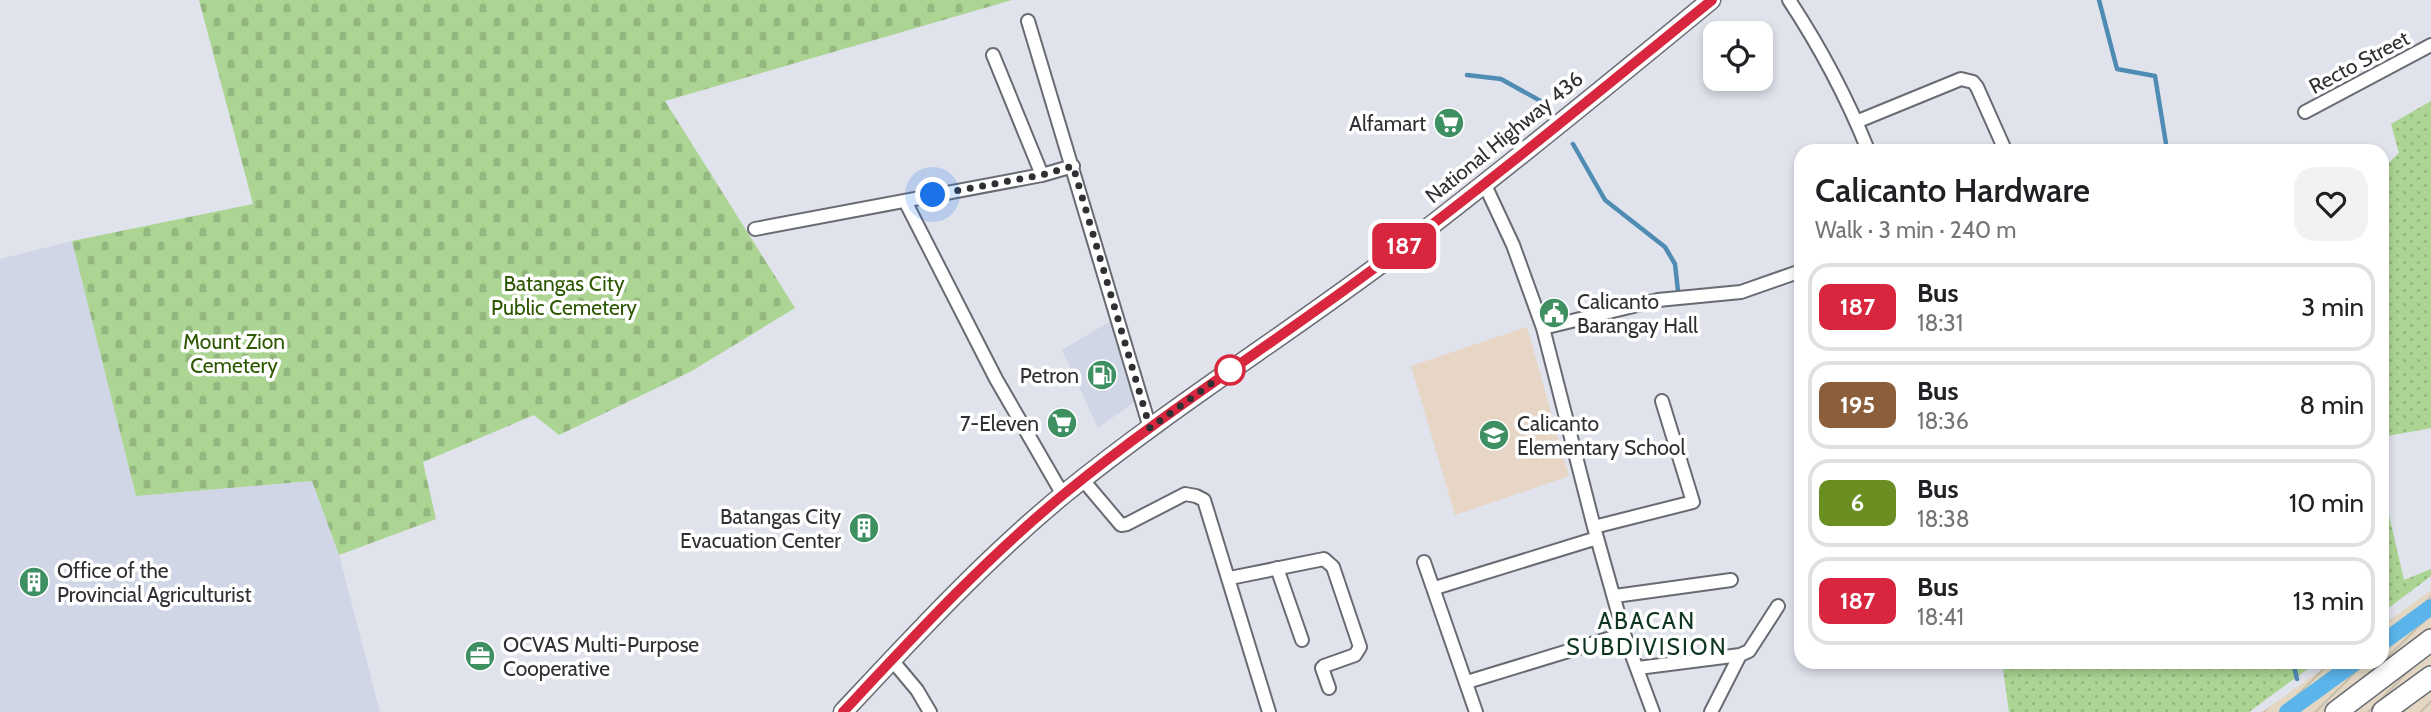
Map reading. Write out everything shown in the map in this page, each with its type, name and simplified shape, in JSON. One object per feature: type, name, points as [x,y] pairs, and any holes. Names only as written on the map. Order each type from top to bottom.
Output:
[{"type":"highway","points":[[2336,712],[2431,640]]},
{"type":"highway","points":[[2383,712],[2431,677]]},
{"type":"main road","name":"National Highway 436","points":[[843,712],[975,574],[1063,495],[1150,428],[1322,307],[1484,183],[1712,0]]},
{"type":"street","points":[[1789,0],[1819,50],[1865,144]]},
{"type":"street","points":[[1028,21],[1150,428]]},
{"type":"street","name":"Recto Street","points":[[2305,112],[2431,45]]},
{"type":"street","points":[[993,55],[1042,175]]},
{"type":"street","points":[[1856,122],[1967,79],[1978,87],[2002,144]]},
{"type":"street","points":[[755,229],[1042,175],[1073,166]]},
{"type":"street","points":[[1484,183],[1513,246],[1543,328],[1624,634],[1653,712]]},
{"type":"street","points":[[905,201],[996,379],[1063,495]]},
{"type":"street","points":[[1543,328],[1658,300],[1741,292],[1794,273]]},
{"type":"street","points":[[1435,589],[1596,532],[1693,502],[1662,401]]},
{"type":"street","points":[[1083,480],[1121,525],[1181,496],[1191,494],[1204,500],[1269,712]]},
{"type":"street","points":[[1230,578],[1324,559],[1333,567],[1360,647],[1354,655],[1322,668],[1329,688]]},
{"type":"street","points":[[1424,562],[1476,712]]},
{"type":"street","points":[[1277,568],[1302,640]]},
{"type":"street","points":[[1615,596],[1731,580]]},
{"type":"street","points":[[1638,668],[1740,655],[1749,651],[1778,606]]},
{"type":"street","points":[[1467,682],[1624,634]]},
{"type":"street","points":[[1710,712],[1740,655]]},
{"type":"street","points":[[891,659],[917,690],[930,712]]},
{"type":"shaded area","points":[[72,241],[136,496],[313,481],[339,555],[380,712],[0,712],[0,259]]},
{"type":"shaded area","name":"Petron","points":[[1114,319],[1137,400],[1098,428],[1062,350]]},
{"type":"shaded area","name":"Calicanto Elementary School","points":[[1527,327],[1569,476],[1455,515],[1411,366]]},
{"type":"shaded area","points":[[2431,590],[2431,712],[2262,712],[2322,669],[2389,669],[2389,621]]},
{"type":"green space","points":[[199,0],[1012,0],[665,101],[795,308],[690,372],[559,435],[534,415],[423,462],[436,519],[339,555],[312,481],[136,496],[72,241],[253,204]]},
{"type":"green space","points":[[2431,101],[2431,428],[2389,436],[2389,162],[2399,153],[2391,124]]},
{"type":"green space","points":[[2389,515],[2404,580],[2431,569],[2431,576],[2389,608]]},
{"type":"green space","points":[[2003,669],[2307,669],[2249,712],[2009,712]]},
{"type":"waterway","points":[[2099,0],[2117,69],[2155,76],[2166,144]]},
{"type":"waterway","points":[[1467,75],[1501,79],[1546,104]]},
{"type":"waterway","points":[[1573,144],[1605,200],[1665,247],[1675,264],[1678,291]]},
{"type":"waterway","points":[[2389,638],[2431,607]]},
{"type":"waterway","points":[[2295,669],[2297,679]]},
{"type":"waterway","points":[[2287,712],[2346,669]]},
{"type":"bus line","name":"187","points":[[843,712],[975,574],[1063,495],[1126,446],[1399,250],[1712,0]]},
{"type":"place","name":"Alfamart","points":[[1449,123]]},
{"type":"place","name":"Calicanto Barangay Hall","points":[[1554,313]]},
{"type":"place","name":"Petron","points":[[1102,375]]},
{"type":"place","name":"7-Eleven","points":[[1062,423]]},
{"type":"place","name":"Calicanto Elementary School","points":[[1494,435]]},
{"type":"place","name":"Batangas City Evacuation Center","points":[[864,528]]},
{"type":"place","name":"Office of the Provincial Agriculturist","points":[[34,582]]},
{"type":"place","name":"OCVAS Multi-Purpose Cooperative","points":[[480,656]]},
{"type":"district","name":"ABACAN SUBDIVISION","points":[[1647,634]]},
{"type":"route","points":[[933,195],[1042,175],[1073,166],[1150,428],[1230,370]]},
{"type":"park label","name":"Batangas City Public Cemetery","points":[[564,295]]},
{"type":"park label","name":"Mount Zion Cemetery","points":[[234,353]]}]
